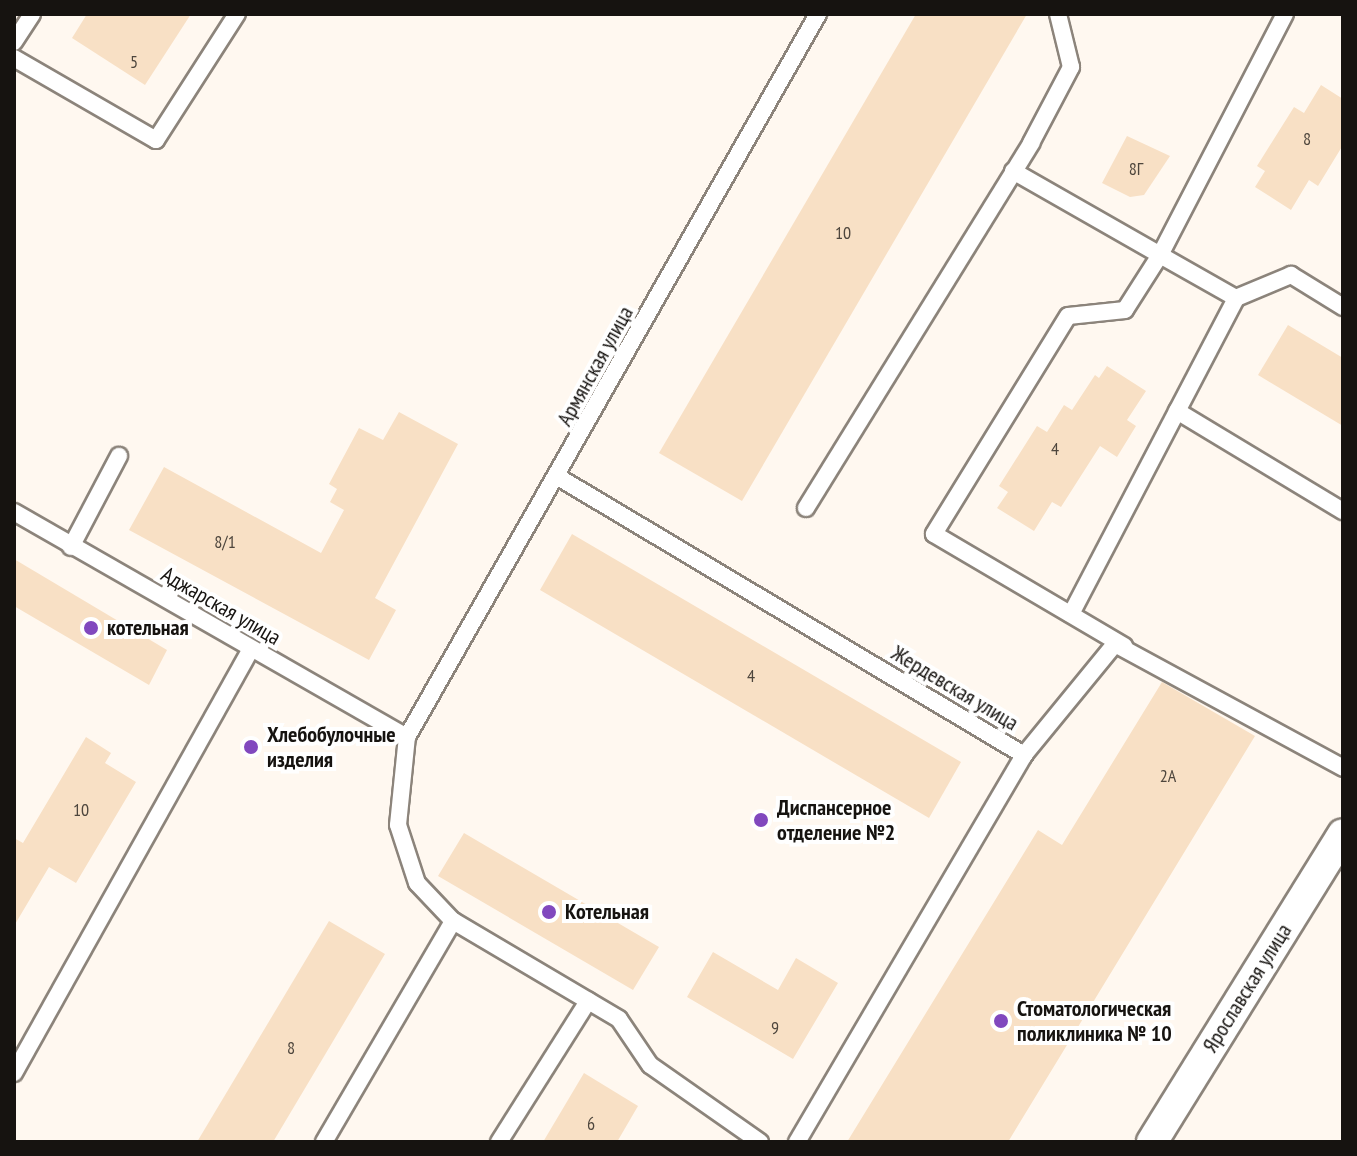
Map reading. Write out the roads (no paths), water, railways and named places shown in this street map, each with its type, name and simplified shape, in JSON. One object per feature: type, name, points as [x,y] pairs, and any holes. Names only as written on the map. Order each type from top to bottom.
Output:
[{"type":"street","name":"Ярославская улица","points":[[1152,1142],[1343,834]]},
{"type":"lane","points":[[14,42],[32,14]]},
{"type":"lane","points":[[14,58],[156,140],[237,14]]},
{"type":"lane","name":"Армянская улица","points":[[407,737],[558,477],[818,14]]},
{"type":"lane","points":[[806,508],[1013,171],[1071,67],[1058,14]]},
{"type":"lane","points":[[1285,14],[1160,255],[1125,310],[1068,316],[934,534],[1124,646],[1343,768]]},
{"type":"lane","points":[[1013,171],[1236,298]]},
{"type":"lane","points":[[1071,614],[1236,298],[1291,275],[1343,307]]},
{"type":"lane","points":[[1177,411],[1343,511]]},
{"type":"lane","points":[[71,547],[119,456]]},
{"type":"lane","name":"Жердевская улица","points":[[558,477],[1024,755],[1115,644],[1124,646]]},
{"type":"lane","name":"Аджарская улица","points":[[14,512],[407,737]]},
{"type":"lane","points":[[14,1073],[251,649]]},
{"type":"lane","points":[[407,737],[398,825],[417,883],[453,921],[619,1019],[650,1065],[760,1142]]},
{"type":"lane","points":[[797,1142],[1024,755]]},
{"type":"lane","points":[[324,1142],[453,921]]},
{"type":"lane","points":[[499,1142],[588,1001]]},
{"type":"place","name":"котельная","points":[[91,628]]},
{"type":"place","name":"Хлебобулочные изделия","points":[[251,747]]},
{"type":"place","name":"Диспансерное отделение №2","points":[[761,820]]},
{"type":"place","name":"Котельная","points":[[549,912]]},
{"type":"place","name":"Стоматологическая поликлиника № 10","points":[[1001,1021]]}]
